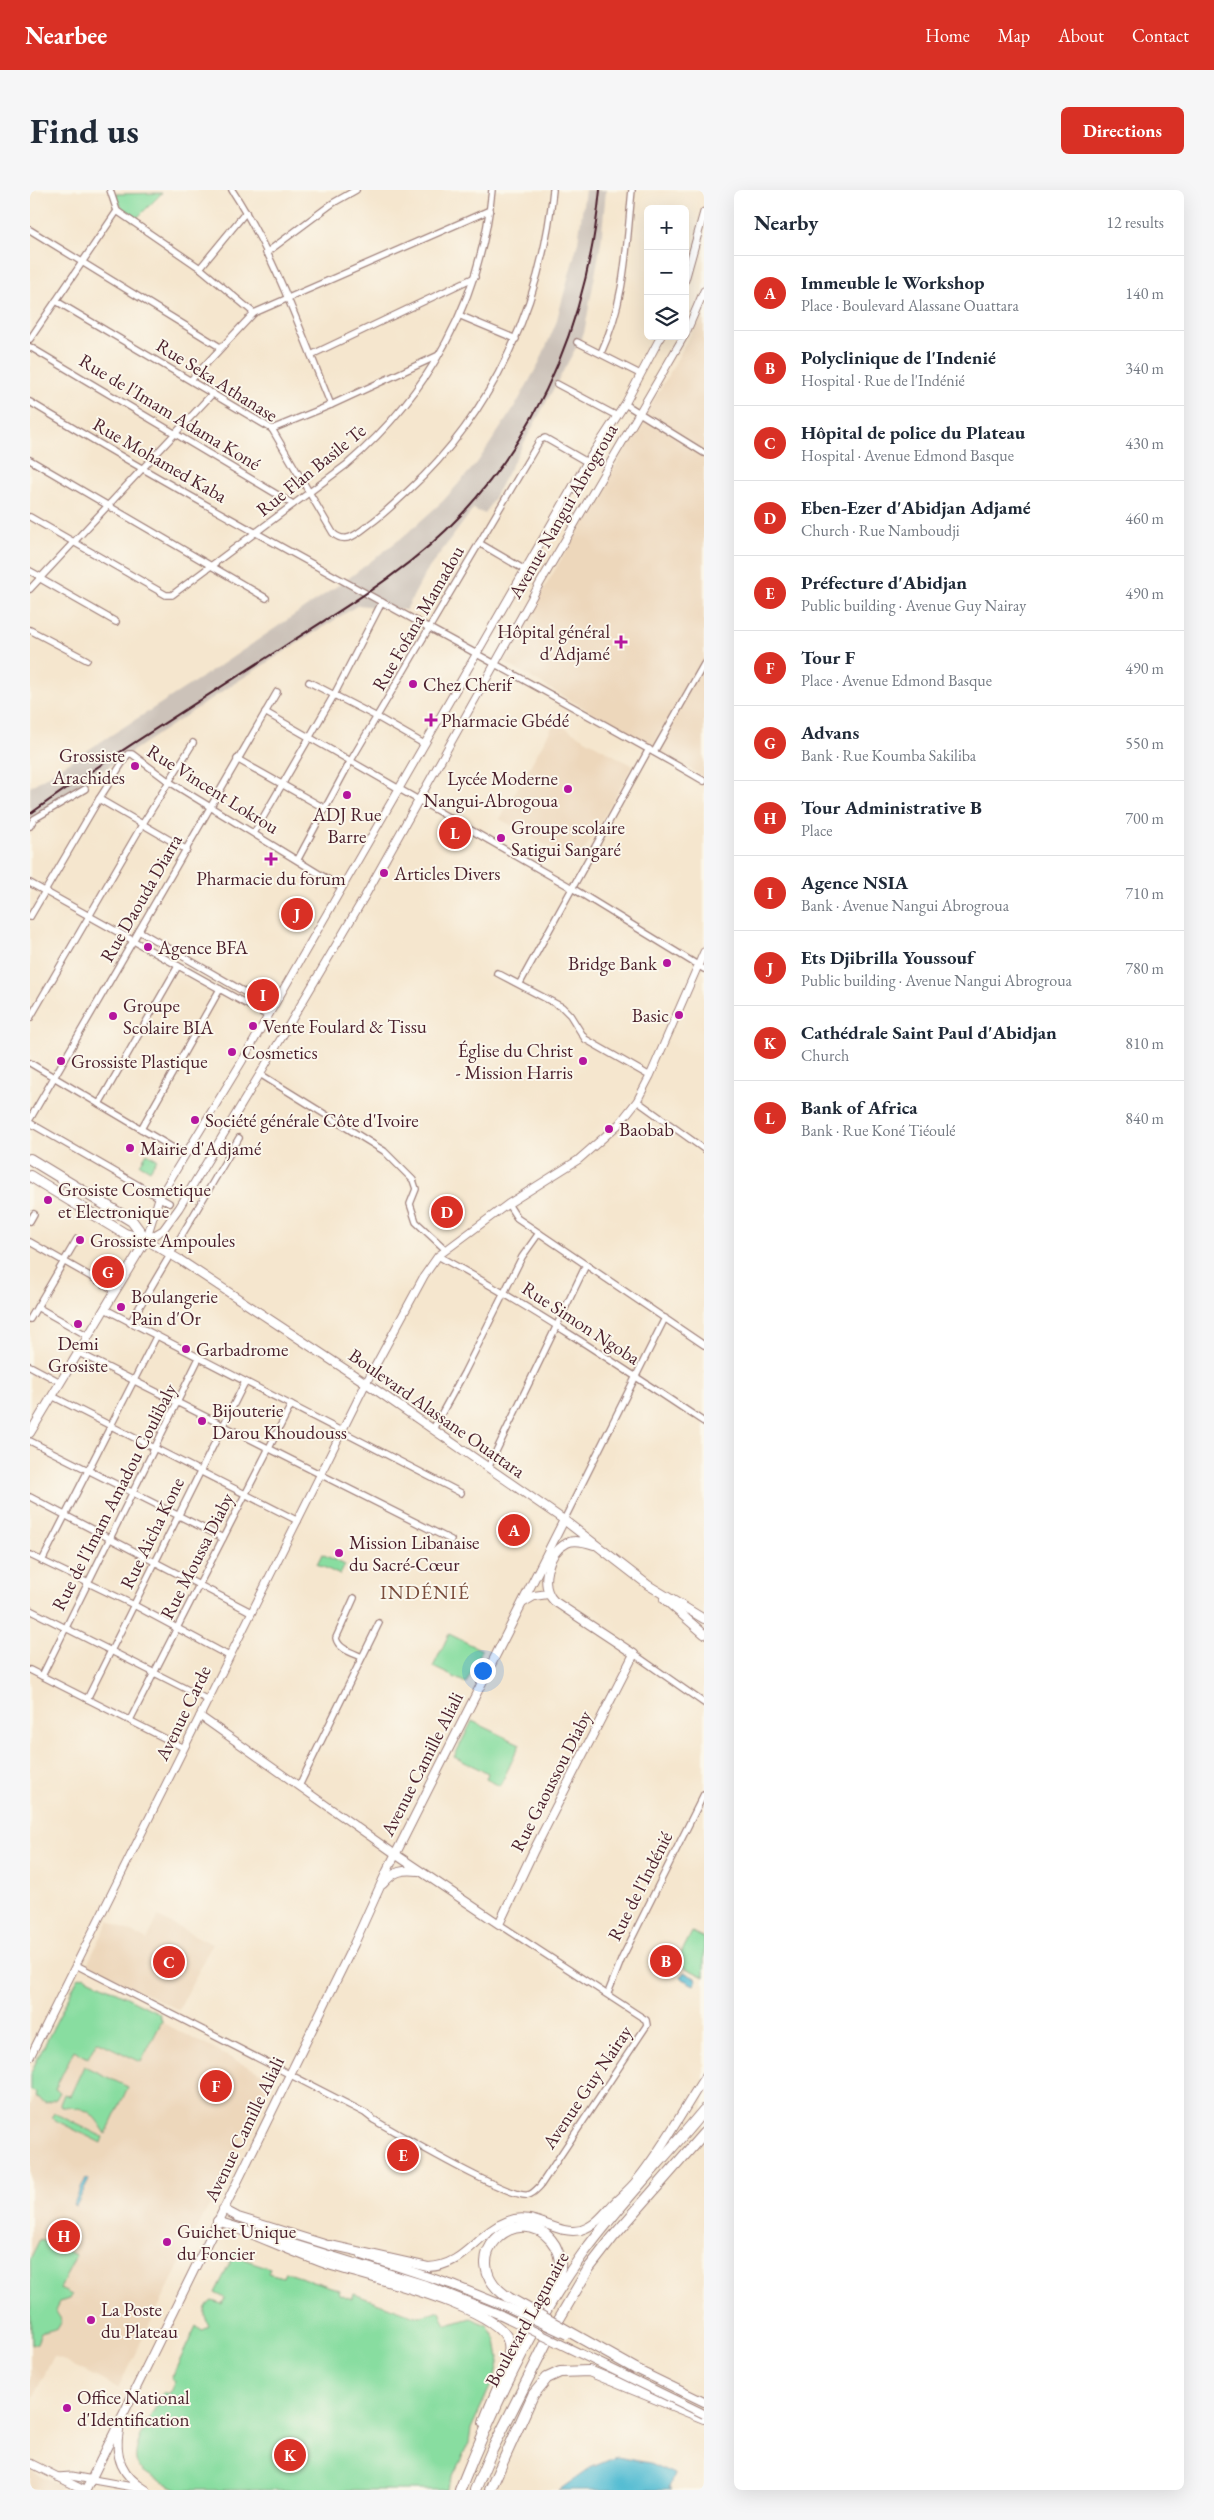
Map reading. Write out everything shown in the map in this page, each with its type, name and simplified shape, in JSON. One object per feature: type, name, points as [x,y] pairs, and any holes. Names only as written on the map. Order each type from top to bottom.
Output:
[{"type":"highway","points":[[30,1159],[132,1222],[146,1240]]},
{"type":"highway","points":[[30,1176],[125,1234],[146,1240]]},
{"type":"highway","name":"Boulevard Lagunaire","points":[[460,2490],[534,2333],[566,2278],[618,2210],[653,2172],[704,2110]]},
{"type":"highway","name":"Boulevard Lagunaire","points":[[475,2490],[492,2450],[552,2331],[589,2268],[613,2237],[704,2133]]},
{"type":"highway","points":[[618,2210],[636,2182]]},
{"type":"highway","points":[[534,2333],[556,2280],[560,2263],[555,2245],[542,2232],[521,2227],[509,2230],[491,2244],[485,2261],[486,2275],[492,2285],[507,2302],[636,2368]]},
{"type":"highway","points":[[241,2228],[326,2263],[440,2298],[482,2316],[500,2327],[509,2343],[508,2359],[485,2420],[474,2457]]},
{"type":"highway","points":[[490,2490],[528,2406],[539,2387],[554,2375],[572,2370],[590,2371],[704,2418]]},
{"type":"main road","name":"Boulevard Alassane Ouattara","points":[[146,1240],[366,1383],[564,1520],[648,1585],[704,1620]]},
{"type":"main road","name":"Avenue Nangui Abrogroua","points":[[30,1433],[146,1240]]},
{"type":"main road","name":"Avenue Camille Aliali","points":[[85,2490],[289,2075],[395,1854],[564,1520]]},
{"type":"main road","points":[[599,1546],[581,1541],[570,1542],[556,1554],[545,1583],[548,1594],[560,1605],[634,1654]]},
{"type":"main road","points":[[648,1585],[704,1634]]},
{"type":"main road","points":[[522,1603],[534,1596],[548,1594]]},
{"type":"main road","name":"Rue Gaoussou Diaby","points":[[499,1924],[533,1852],[634,1654]]},
{"type":"main road","name":"Avenue Guy Nairay","points":[[395,1854],[499,1924]]},
{"type":"main road","name":"Avenue Camille Aliali","points":[[378,1890],[396,1872],[404,1869],[421,1871]]},
{"type":"main road","points":[[330,2246],[422,2266],[439,2266],[458,2258],[492,2229],[514,2218],[538,2220],[561,2230],[582,2230],[600,2220],[636,2182],[667,2138],[704,2078]]},
{"type":"main road","points":[[223,2209],[238,2217],[507,2302]]},
{"type":"main road","points":[[217,2220],[432,2287],[501,2315],[704,2414]]},
{"type":"main road","points":[[636,2368],[704,2402]]},
{"type":"main road","points":[[121,2416],[116,2442],[119,2461],[128,2477],[145,2490]]},
{"type":"street","points":[[110,190],[117,211],[200,268],[254,313]]},
{"type":"street","points":[[232,190],[246,212],[289,298],[331,405]]},
{"type":"street","points":[[266,253],[333,203],[356,190]]},
{"type":"street","name":"Rue Flan Basile Te","points":[[30,517],[169,596],[212,566],[346,465],[382,432],[406,405],[461,316],[475,277],[490,210],[492,190]]},
{"type":"street","name":"Rue Seka Athanase","points":[[56,301],[272,429],[333,533],[338,539],[348,539],[377,519],[430,470],[452,445],[489,391],[516,339],[539,272],[553,190]]},
{"type":"street","points":[[601,353],[614,326],[619,306],[632,190]]},
{"type":"street","points":[[191,380],[254,313],[490,210]]},
{"type":"street","points":[[30,339],[117,211]]},
{"type":"street","points":[[200,268],[246,212]]},
{"type":"street","points":[[689,266],[704,212]]},
{"type":"street","points":[[30,230],[220,347]]},
{"type":"street","points":[[311,355],[475,277]]},
{"type":"street","name":"Avenue Nangui Abrogroua","points":[[689,328],[702,303],[704,291]]},
{"type":"street","points":[[461,316],[516,339]]},
{"type":"street","name":"Avenue Nangui Abrogroua","points":[[146,1240],[159,1198],[268,1016],[587,462],[625,404],[659,340]]},
{"type":"street","name":"Avenue Nangui Abrogroua","points":[[146,1240],[163,1230],[179,1208],[260,1074],[365,896],[495,663],[639,412],[683,340]]},
{"type":"street","points":[[577,342],[640,374]]},
{"type":"street","name":"Rue de l'Imam Adama Koné","points":[[30,347],[177,432],[293,504]]},
{"type":"street","points":[[272,429],[331,405],[437,356]]},
{"type":"street","points":[[556,384],[617,416]]},
{"type":"street","points":[[30,588],[213,393]]},
{"type":"street","name":"Rue Mohamed Kaba","points":[[30,402],[257,533],[477,653],[704,781]]},
{"type":"street","points":[[625,404],[704,453]]},
{"type":"street","name":"Rue Fofana Mamadou","points":[[298,859],[350,762],[540,440],[545,438],[587,462]]},
{"type":"street","points":[[30,460],[266,598]]},
{"type":"street","points":[[479,543],[525,570]]},
{"type":"street","points":[[30,571],[116,622]]},
{"type":"street","points":[[254,834],[281,784],[334,695],[382,602]]},
{"type":"street","points":[[30,630],[87,660]]},
{"type":"street","points":[[520,983],[651,751],[704,664]]},
{"type":"street","points":[[309,682],[378,717],[424,744]]},
{"type":"street","name":"Rue Daouda Diarra","points":[[30,1121],[277,692]]},
{"type":"street","points":[[265,712],[417,801],[572,888],[702,966]]},
{"type":"street","points":[[30,1018],[168,781],[193,743]]},
{"type":"street","name":"Rue Vincent Lokrou","points":[[30,917],[99,799],[128,754],[132,754],[168,781],[298,859],[342,888]]},
{"type":"street","points":[[237,759],[324,808]]},
{"type":"street","points":[[30,826],[34,819],[85,789]]},
{"type":"street","points":[[99,799],[187,850]]},
{"type":"street","points":[[30,883],[268,1016]]},
{"type":"street","points":[[139,931],[272,1008]]},
{"type":"street","name":"Avenue Carde","points":[[30,2057],[366,1383],[424,1276],[445,1249],[592,1148],[619,1124],[637,1101],[650,1076],[702,966],[704,952]]},
{"type":"street","points":[[99,1104],[178,966]]},
{"type":"street","points":[[497,973],[520,983],[562,1007],[570,1015],[585,1039],[650,1076]]},
{"type":"street","points":[[141,1129],[220,989]]},
{"type":"street","points":[[30,1063],[185,1155]]},
{"type":"street","points":[[260,1074],[384,1151],[413,1180],[416,1189],[410,1204],[416,1222],[445,1249]]},
{"type":"street","points":[[637,1101],[704,1149]]},
{"type":"street","points":[[30,1121],[169,1204]]},
{"type":"street","points":[[130,1323],[239,1138]]},
{"type":"street","points":[[508,1204],[517,1218],[704,1345]]},
{"type":"street","points":[[30,1221],[34,1214]]},
{"type":"street","points":[[432,1429],[464,1373],[522,1257],[539,1233]]},
{"type":"street","points":[[30,1319],[77,1239]]},
{"type":"street","points":[[30,1242],[116,1291]]},
{"type":"street","name":"Rue Simon Ngoba","points":[[438,1256],[504,1292],[556,1324],[704,1422]]},
{"type":"street","points":[[488,1468],[586,1265]]},
{"type":"street","points":[[37,1307],[88,1336]]},
{"type":"street","points":[[105,1309],[155,1338],[199,1358],[461,1493]]},
{"type":"street","points":[[564,1520],[665,1318]]},
{"type":"street","points":[[42,1561],[64,1514],[155,1338]]},
{"type":"street","points":[[78,1352],[320,1476],[451,1540]]},
{"type":"street","name":"Rue de l'Imam Amadou Coulibaly","points":[[42,1676],[109,1538],[156,1449],[199,1358]]},
{"type":"street","points":[[30,1366],[60,1382]]},
{"type":"street","name":"Rue Aicha Kone","points":[[87,1699],[245,1382]]},
{"type":"street","points":[[52,1396],[298,1521]]},
{"type":"street","name":"Rue Moussa Diaby","points":[[130,1720],[291,1405]]},
{"type":"street","points":[[30,1441],[223,1538]]},
{"type":"street","points":[[30,1496],[251,1612]]},
{"type":"street","points":[[30,1555],[134,1606],[229,1656]]},
{"type":"street","points":[[354,1598],[336,1638],[336,1643],[362,1657]]},
{"type":"street","points":[[30,1610],[208,1700]]},
{"type":"street","points":[[299,1786],[379,1623]]},
{"type":"street","points":[[634,1654],[704,1703]]},
{"type":"street","points":[[30,1670],[184,1748]]},
{"type":"street","points":[[200,1716],[395,1854]]},
{"type":"street","name":"Rue de l'Indénié","points":[[608,1993],[622,1958],[704,1794]]},
{"type":"street","name":"Avenue Guy Nairay","points":[[289,2075],[365,2112],[374,2120],[496,2185],[528,2195],[540,2186],[648,2025],[646,2020],[608,1993],[499,1924]]},
{"type":"street","points":[[76,1965],[289,2075]]},
{"type":"street","points":[[30,2463],[85,2490]]},
{"type":"street","points":[[57,2477],[71,2476],[145,2490]]},
{"type":"shaded area","points":[[585,190],[606,190],[601,243],[584,333],[485,514],[473,509],[426,572],[406,610],[358,605],[235,683],[30,819],[30,787],[224,663],[349,578],[404,536],[443,501],[477,463],[517,403],[539,363],[556,323],[578,242]]},
{"type":"shaded area","points":[[704,309],[704,777],[502,661]]},
{"type":"shaded area","name":"Lycée Moderne Nangui-Abrogoua","points":[[555,722],[633,766],[577,863],[500,819]]},
{"type":"shaded area","points":[[158,1917],[212,1944],[179,2010],[87,1964],[109,1921],[147,1940]]},
{"type":"shaded area","points":[[84,1976],[159,2013],[165,2024],[272,2079],[118,2388],[54,2356],[30,2403],[30,2106],[37,2093],[30,2090],[30,2074],[78,1978]]},
{"type":"shaded area","points":[[30,2470],[54,2482],[71,2490],[30,2490]]},
{"type":"green space","points":[[162,193],[133,222],[115,194]]},
{"type":"green space","points":[[147,1153],[157,1159],[150,1170],[140,1164]]},
{"type":"green space","points":[[322,1554],[345,1565],[340,1575],[317,1564]]},
{"type":"green space","points":[[449,1634],[482,1650],[466,1683],[433,1667]]},
{"type":"green space","points":[[472,1721],[520,1744],[500,1786],[486,1779],[488,1773],[454,1757]]},
{"type":"green space","points":[[692,1932],[704,1938],[704,1977],[676,1963]]},
{"type":"green space","points":[[84,1976],[159,2013],[162,2021],[141,2062],[97,2041],[88,2058],[74,2050],[55,2089],[60,2092],[56,2099],[46,2103],[35,2097],[36,2093],[30,2090],[30,2074],[78,1978]]},
{"type":"green space","points":[[84,2066],[128,2087],[106,2134],[89,2112],[78,2108],[62,2107],[60,2104],[64,2094],[70,2096]]},
{"type":"green space","points":[[54,2113],[103,2137],[101,2143],[51,2118]]},
{"type":"green space","points":[[40,2239],[76,2255],[60,2289],[72,2295],[70,2299],[59,2302],[55,2310],[62,2321],[58,2328],[41,2333],[37,2343],[31,2345],[30,2259]]},
{"type":"green space","points":[[237,2251],[246,2253],[243,2259],[270,2268],[268,2273],[283,2277],[285,2272],[340,2290],[339,2294],[352,2299],[354,2294],[412,2315],[421,2316],[440,2311],[446,2325],[471,2318],[487,2325],[496,2340],[499,2358],[495,2376],[471,2429],[469,2443],[446,2490],[180,2490],[153,2478],[139,2467],[136,2460],[136,2451],[139,2441],[164,2392],[169,2394],[175,2381],[171,2379],[196,2326],[202,2331],[209,2326],[205,2316],[205,2309],[212,2301],[222,2304],[225,2298],[215,2293],[231,2261],[227,2258]]},
{"type":"water","points":[[684,1972],[697,1979],[694,1985],[680,1978]]},
{"type":"water","points":[[86,2178],[89,2180],[76,2206],[73,2205]]},
{"type":"water","points":[[616,2457],[650,2463],[674,2474],[669,2488],[672,2490],[559,2490],[590,2468]]},
{"type":"railway","points":[[30,814],[125,749],[378,585],[422,552],[461,515],[491,480],[516,443],[539,405],[558,364],[573,323],[585,280],[594,236],[600,190]]},
{"type":"place","name":"Hôpital général d'Adjamé","points":[[621,642]]},
{"type":"place","name":"Chez Cherif","points":[[413,684]]},
{"type":"place","name":"Pharmacie Gbédé","points":[[431,720]]},
{"type":"place","name":"Grossiste Arachides","points":[[135,766]]},
{"type":"place","name":"Lycée Moderne Nangui-Abrogoua","points":[[568,789]]},
{"type":"place","name":"ADJ Rue Barre","points":[[347,795]]},
{"type":"place","name":"Bank of Africa","points":[[455,833]]},
{"type":"place","name":"Groupe scolaire Satigui Sangaré","points":[[501,838]]},
{"type":"place","name":"Pharmacie du forum","points":[[271,859]]},
{"type":"place","name":"Articles Divers","points":[[384,873]]},
{"type":"place","name":"Ets Djibrilla Youssouf","points":[[297,914]]},
{"type":"place","name":"Agence BFA","points":[[148,947]]},
{"type":"place","name":"Bridge Bank","points":[[667,963]]},
{"type":"place","name":"Agence NSIA","points":[[263,995]]},
{"type":"place","name":"Basic","points":[[679,1015]]},
{"type":"place","name":"Groupe Scolaire BIA","points":[[113,1016]]},
{"type":"place","name":"Vente Foulard & Tissu","points":[[253,1026]]},
{"type":"place","name":"Cosmetics","points":[[232,1052]]},
{"type":"place","name":"Grossiste Plastique","points":[[61,1061]]},
{"type":"place","name":"Église du Christ - Mission Harris","points":[[583,1061]]},
{"type":"place","name":"Société générale Côte d'Ivoire","points":[[195,1120]]},
{"type":"place","name":"Baobab","points":[[609,1129]]},
{"type":"place","name":"Mairie d'Adjamé","points":[[130,1148]]},
{"type":"place","name":"Grosiste Cosmetique et Electronique","points":[[48,1200]]},
{"type":"place","name":"Eben-Ezer d'Abidjan Adjamé","points":[[447,1212]]},
{"type":"place","name":"Grossiste Ampoules","points":[[80,1240]]},
{"type":"place","name":"Advans","points":[[108,1272]]},
{"type":"place","name":"Boulangerie Pain d'Or","points":[[121,1307]]},
{"type":"place","name":"Demi Grosiste","points":[[78,1324]]},
{"type":"place","name":"Garbadrome","points":[[186,1349]]},
{"type":"place","name":"Bijouterie Darou Khoudouss","points":[[202,1421]]},
{"type":"place","name":"Immeuble le Workshop","points":[[514,1530]]},
{"type":"place","name":"Mission Libanaise du Sacré-Cœur","points":[[339,1553]]},
{"type":"place","name":"Polyclinique de l'Indenié","points":[[666,1961]]},
{"type":"place","name":"Hôpital de police du Plateau","points":[[169,1962]]},
{"type":"place","name":"Tour F","points":[[216,2086]]},
{"type":"place","name":"Préfecture d'Abidjan","points":[[403,2155]]},
{"type":"place","name":"Tour Administrative B","points":[[64,2236]]},
{"type":"place","name":"Guichet Unique du Foncier","points":[[167,2242]]},
{"type":"place","name":"La Poste du Plateau","points":[[91,2320]]},
{"type":"place","name":"Office National d'Identification","points":[[67,2408]]},
{"type":"place","name":"Cathédrale Saint Paul d'Abidjan","points":[[290,2455]]},
{"type":"district","name":"INDÉNIÉ","points":[[425,1592]]}]
